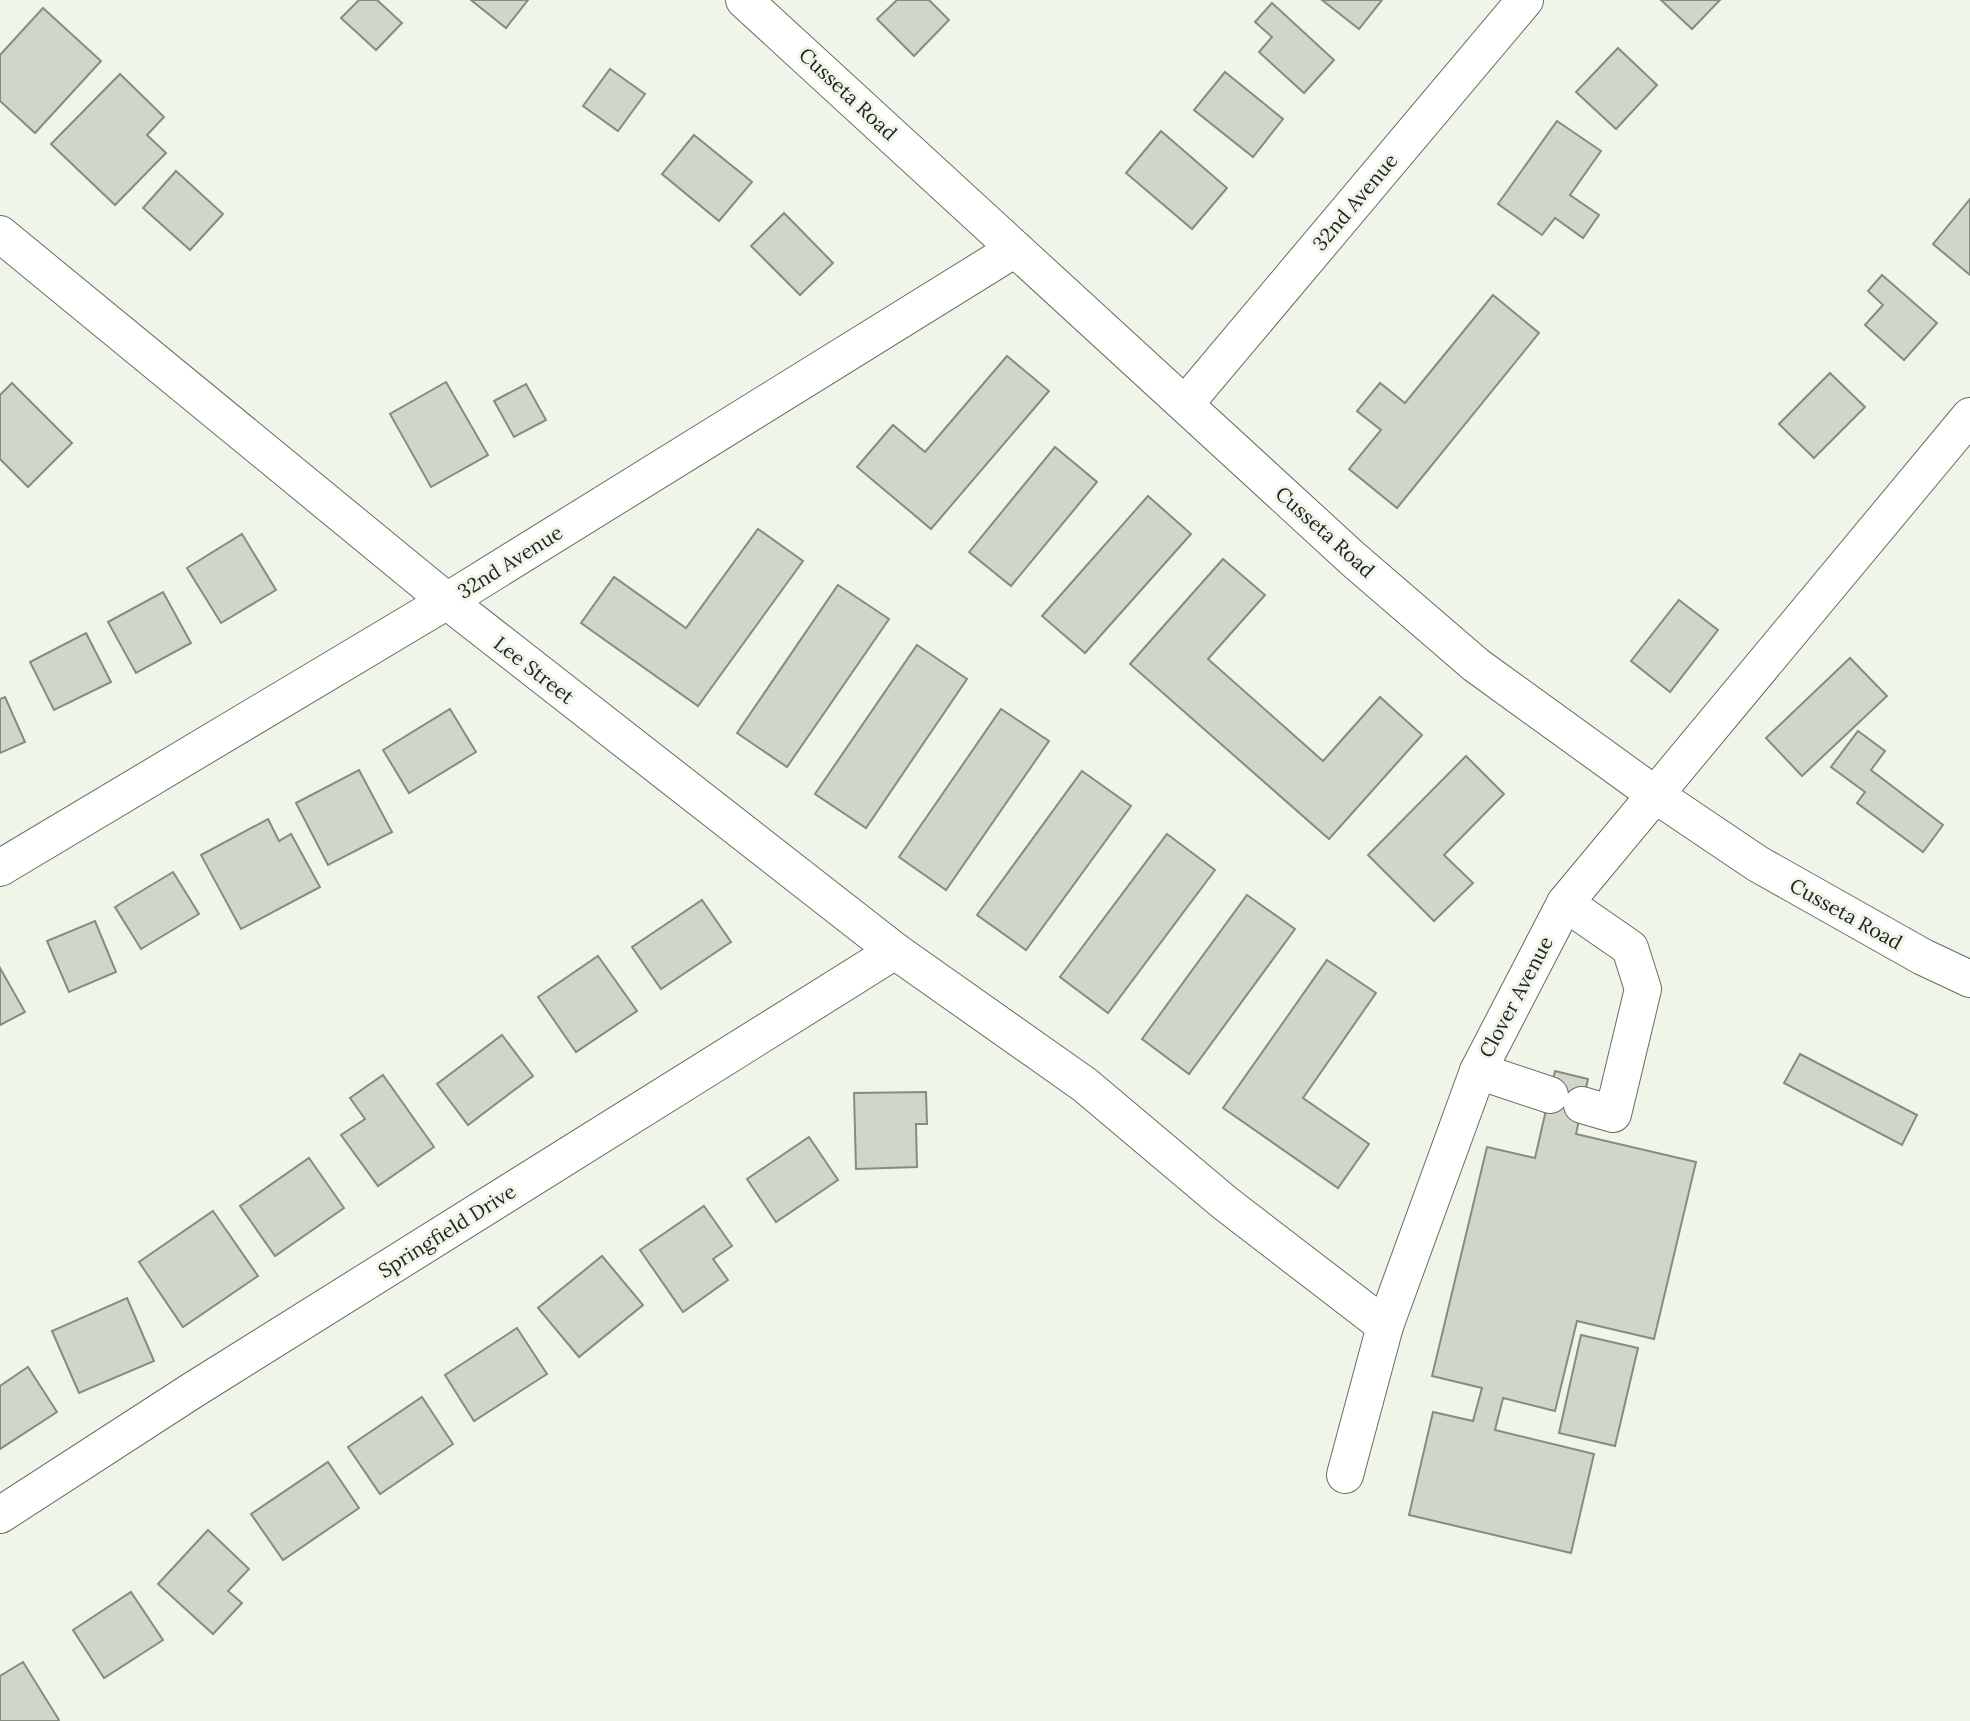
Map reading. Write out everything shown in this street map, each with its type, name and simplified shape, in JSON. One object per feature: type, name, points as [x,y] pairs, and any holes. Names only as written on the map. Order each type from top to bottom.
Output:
[{"type":"street","name":"32nd Avenue","points":[[1186,403],[1525,0]]},
{"type":"street","name":"Cusseta Road","points":[[766,7],[1015,249],[1353,559],[1476,665],[1657,796],[1758,864],[1923,957],[1970,979]]},
{"type":"street","name":"Lee Street","points":[[0,234],[447,601],[895,951],[1085,1085],[1225,1203],[1385,1326]]},
{"type":"street","name":"32nd Avenue","points":[[0,868],[447,601],[1015,249]]},
{"type":"street","name":"Clover Avenue","points":[[1345,1475],[1385,1326],[1478,1071],[1565,903],[1970,416]]},
{"type":"street","points":[[1478,1071],[1582,1105],[1643,989],[1630,948],[1565,903]]},
{"type":"street","name":"Springfield Drive","points":[[0,1515],[207,1381],[895,951]]},
{"type":"building","points":[[359,0],[377,0],[402,23],[376,50],[341,18]]},
{"type":"building","points":[[471,0],[528,0],[506,28]]},
{"type":"building","points":[[897,0],[929,0],[949,20],[914,56],[877,19]]},
{"type":"building","points":[[1322,0],[1382,0],[1359,29]]},
{"type":"building","points":[[1661,0],[1720,0],[1692,29]]},
{"type":"building","points":[[1272,3],[1334,60],[1304,93],[1259,52],[1272,37],[1255,22]]},
{"type":"building","points":[[43,8],[101,61],[35,133],[0,101],[0,55]]},
{"type":"building","points":[[1618,48],[1657,85],[1616,129],[1576,92]]},
{"type":"building","points":[[610,69],[645,94],[618,131],[583,106]]},
{"type":"building","points":[[1225,72],[1283,119],[1253,157],[1194,110]]},
{"type":"building","points":[[120,74],[164,117],[147,135],[166,153],[115,205],[51,144]]},
{"type":"building","points":[[1557,121],[1601,151],[1570,195],[1599,215],[1583,238],[1555,218],[1542,235],[1498,204]]},
{"type":"building","points":[[1161,131],[1227,188],[1192,229],[1126,173]]},
{"type":"building","points":[[694,135],[752,182],[719,221],[662,174]]},
{"type":"building","points":[[176,171],[223,214],[190,250],[143,208]]},
{"type":"building","points":[[1970,199],[1970,275],[1933,244]]},
{"type":"building","points":[[784,213],[833,263],[800,295],[751,246]]},
{"type":"building","points":[[1882,275],[1937,323],[1904,360],[1865,325],[1883,305],[1868,291]]},
{"type":"building","points":[[1493,295],[1539,333],[1397,508],[1349,469],[1381,430],[1357,411],[1380,383],[1405,403]]},
{"type":"building","points":[[1007,356],[1049,391],[931,529],[857,467],[893,425],[925,452]]},
{"type":"building","points":[[1830,373],[1865,407],[1814,458],[1779,424]]},
{"type":"building","points":[[446,382],[488,455],[431,487],[390,414]]},
{"type":"building","points":[[12,383],[72,443],[28,487],[0,459],[0,395]]},
{"type":"building","points":[[526,384],[546,420],[514,437],[494,401]]},
{"type":"building","points":[[1055,447],[1097,482],[1011,586],[969,552]]},
{"type":"building","points":[[1148,496],[1191,534],[1085,653],[1042,616]]},
{"type":"building","points":[[758,529],[803,561],[698,706],[581,623],[614,577],[686,628]]},
{"type":"building","points":[[242,534],[276,590],[221,623],[187,568]]},
{"type":"building","points":[[1223,559],[1265,595],[1208,659],[1323,761],[1380,697],[1422,735],[1329,839],[1130,664]]},
{"type":"building","points":[[838,585],[889,619],[787,767],[737,733]]},
{"type":"building","points":[[163,592],[191,643],[136,673],[108,622]]},
{"type":"building","points":[[1679,600],[1718,630],[1670,692],[1631,661]]},
{"type":"building","points":[[86,633],[111,682],[54,710],[30,662]]},
{"type":"building","points":[[917,645],[967,679],[866,828],[815,794]]},
{"type":"building","points":[[1850,658],[1887,696],[1802,776],[1766,738]]},
{"type":"building","points":[[5,697],[25,742],[0,753],[0,699]]},
{"type":"building","points":[[450,709],[476,752],[409,793],[383,750]]},
{"type":"building","points":[[1001,709],[1049,741],[946,890],[899,857]]},
{"type":"building","points":[[1858,731],[1885,751],[1871,770],[1943,825],[1923,852],[1857,803],[1865,792],[1831,767]]},
{"type":"building","points":[[1466,756],[1504,794],[1444,855],[1473,883],[1434,921],[1368,855]]},
{"type":"building","points":[[359,770],[392,832],[328,865],[296,803]]},
{"type":"building","points":[[1082,771],[1131,806],[1026,950],[977,915]]},
{"type":"building","points":[[268,819],[279,841],[291,834],[320,887],[241,929],[201,855]]},
{"type":"building","points":[[1167,834],[1215,870],[1108,1013],[1060,977]]},
{"type":"building","points":[[173,872],[199,914],[141,949],[115,907]]},
{"type":"building","points":[[1247,895],[1295,929],[1189,1074],[1142,1039]]},
{"type":"building","points":[[702,900],[731,942],[661,989],[632,947]]},
{"type":"building","points":[[95,921],[116,972],[69,992],[47,941]]},
{"type":"building","points":[[598,956],[637,1011],[576,1052],[538,997]]},
{"type":"building","points":[[1327,960],[1376,993],[1303,1098],[1369,1144],[1338,1188],[1223,1108]]},
{"type":"building","points":[[0,968],[25,1012],[0,1025]]},
{"type":"building","points":[[502,1035],[533,1076],[468,1125],[437,1084]]},
{"type":"building","points":[[1800,1054],[1917,1115],[1902,1145],[1784,1083]]},
{"type":"building","points":[[1555,1071],[1588,1079],[1576,1134],[1696,1162],[1654,1339],[1577,1321],[1555,1411],[1503,1398],[1495,1430],[1594,1454],[1571,1553],[1409,1515],[1433,1412],[1473,1421],[1482,1388],[1432,1376],[1487,1147],[1535,1158]]},
{"type":"building","points":[[383,1075],[434,1147],[378,1186],[341,1135],[365,1119],[350,1098]]},
{"type":"building","points":[[926,1092],[927,1124],[916,1124],[917,1167],[856,1169],[854,1093]]},
{"type":"building","points":[[809,1137],[838,1180],[776,1222],[747,1179]]},
{"type":"building","points":[[309,1158],[344,1208],[275,1256],[240,1206]]},
{"type":"building","points":[[704,1206],[732,1246],[713,1259],[728,1280],[683,1312],[640,1250]]},
{"type":"building","points":[[213,1211],[258,1276],[183,1327],[139,1262]]},
{"type":"building","points":[[602,1256],[643,1305],[579,1357],[538,1308]]},
{"type":"building","points":[[127,1298],[154,1361],[79,1393],[52,1331]]},
{"type":"building","points":[[517,1328],[547,1374],[474,1421],[445,1375]]},
{"type":"building","points":[[1581,1335],[1638,1348],[1615,1446],[1559,1433]]},
{"type":"building","points":[[28,1367],[57,1412],[0,1449],[0,1386]]},
{"type":"building","points":[[422,1397],[453,1444],[380,1494],[348,1447]]},
{"type":"building","points":[[328,1462],[359,1508],[283,1560],[251,1514]]},
{"type":"building","points":[[208,1530],[249,1569],[228,1591],[242,1603],[213,1634],[158,1584]]},
{"type":"building","points":[[131,1592],[163,1640],[104,1678],[73,1630]]},
{"type":"building","points":[[23,1662],[58,1721],[0,1721],[0,1676]]}]
